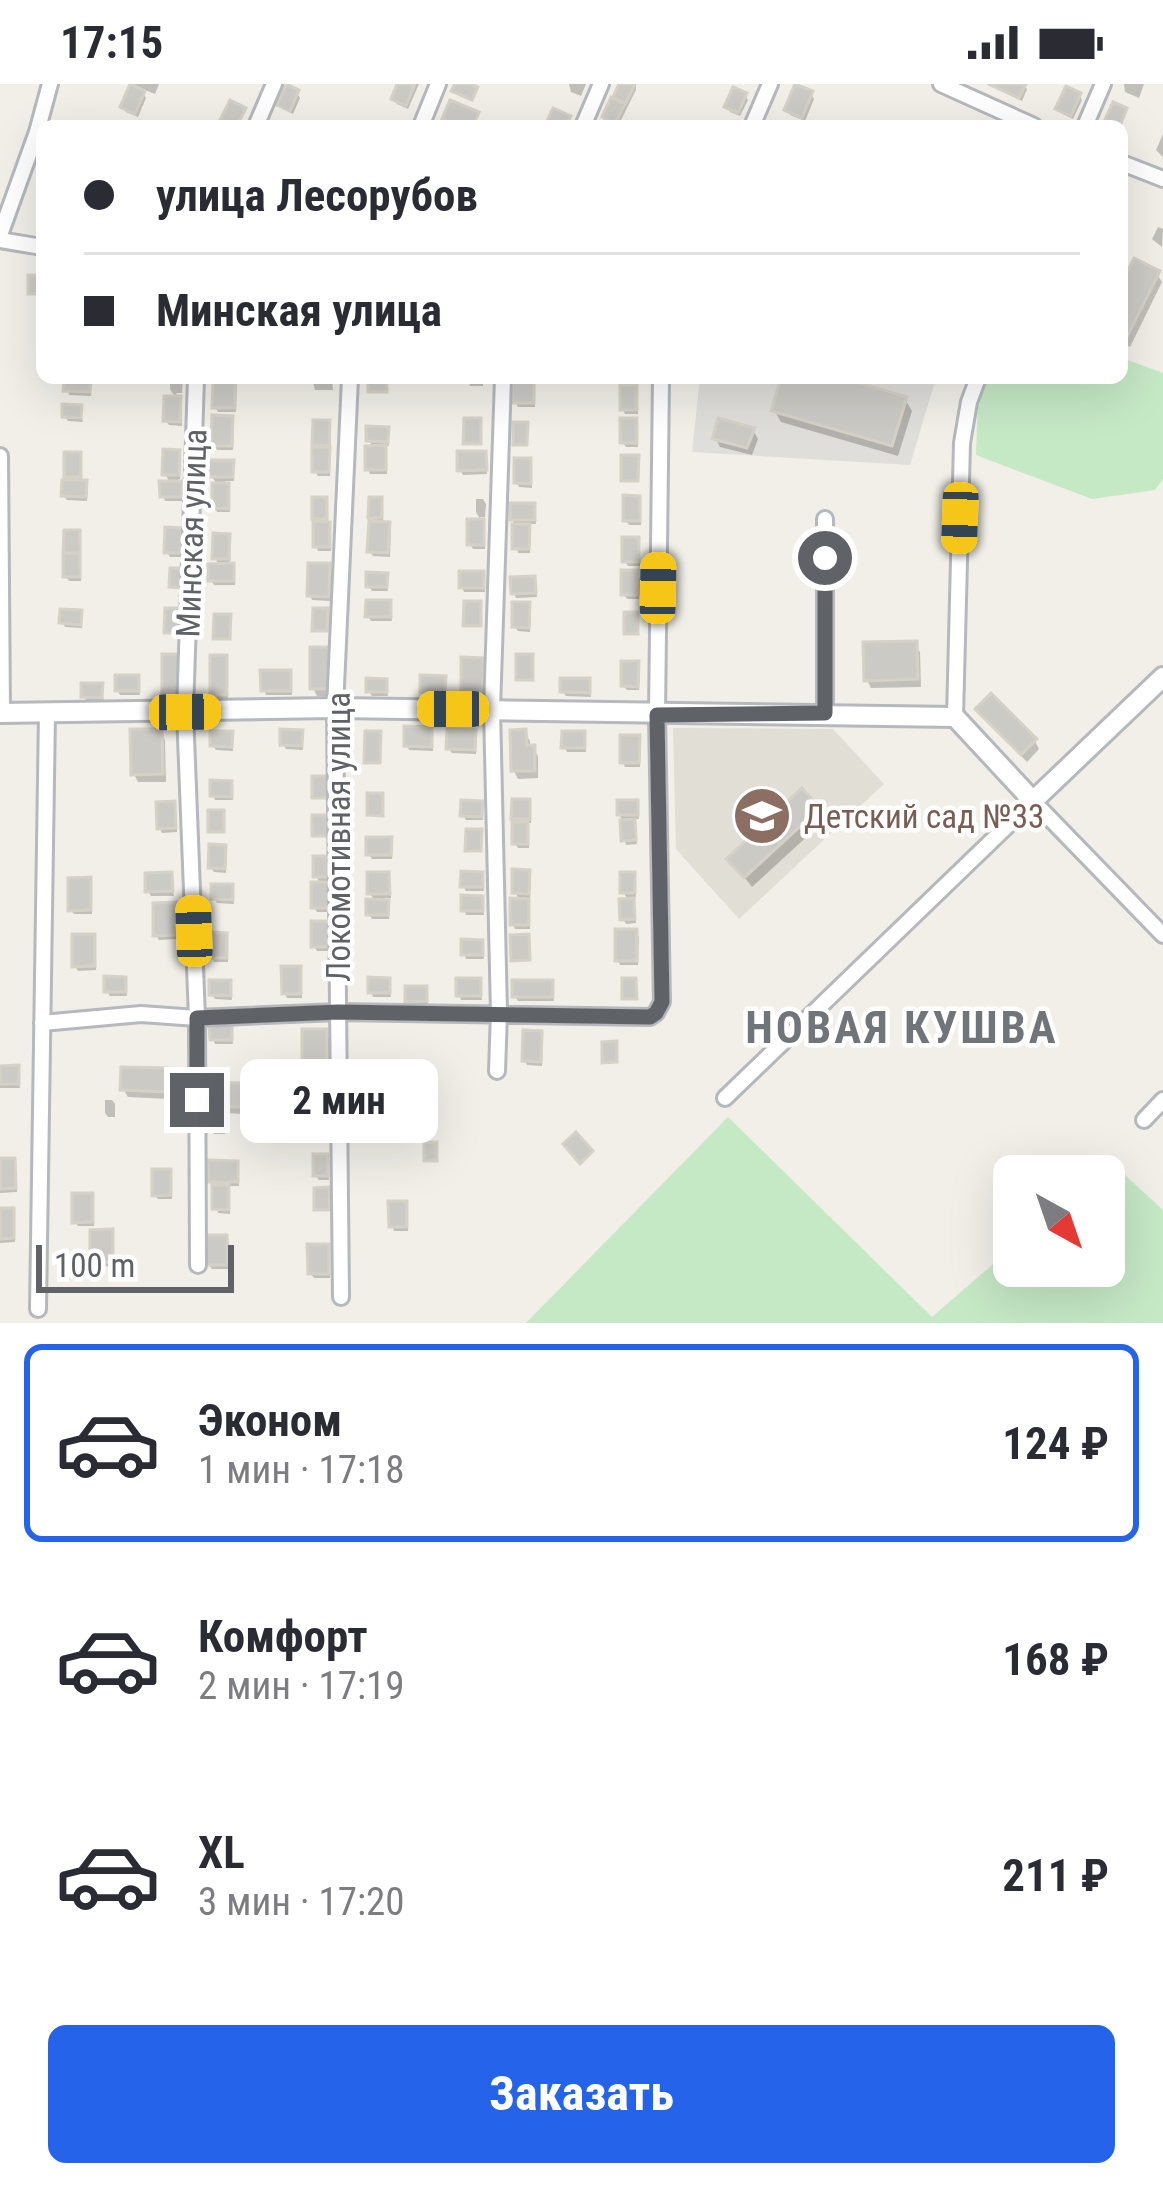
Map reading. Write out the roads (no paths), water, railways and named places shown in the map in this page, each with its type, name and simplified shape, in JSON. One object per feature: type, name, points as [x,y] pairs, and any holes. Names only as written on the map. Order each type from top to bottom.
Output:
[{"type":"street","points":[[40,120],[50,84]]},
{"type":"street","points":[[259,120],[274,84]]},
{"type":"street","points":[[423,120],[438,84]]},
{"type":"street","points":[[586,120],[601,84]]},
{"type":"street","points":[[755,120],[770,84]]},
{"type":"street","points":[[941,84],[1021,120]]},
{"type":"street","points":[[1088,120],[1103,84]]},
{"type":"street","points":[[36,135],[0,237],[36,246]]},
{"type":"street","points":[[1128,165],[1163,179]]},
{"type":"street","name":"Минская улица","points":[[196,384],[185,712],[197,1018],[198,1264]]},
{"type":"street","name":"Локомотивная улица","points":[[341,1297],[335,708],[350,384]]},
{"type":"street","points":[[497,1071],[500,1013],[492,709],[503,384]]},
{"type":"street","points":[[42,1023],[141,1014],[197,1018],[338,1012],[650,1017],[661,1007],[657,715],[661,384]]},
{"type":"street","points":[[976,384],[962,443],[956,717],[1163,935]]},
{"type":"street","points":[[0,456],[1,713],[335,708],[956,717]]},
{"type":"street","points":[[825,519],[825,713]]},
{"type":"street","points":[[725,1098],[1163,677]]},
{"type":"street","points":[[38,1310],[46,713]]},
{"type":"street","points":[[1144,1120],[1163,1100]]},
{"type":"place","name":"Детский сад №33","points":[[762,816]]},
{"type":"district","name":"НОВАЯ КУШВА","points":[[902,1027]]}]
